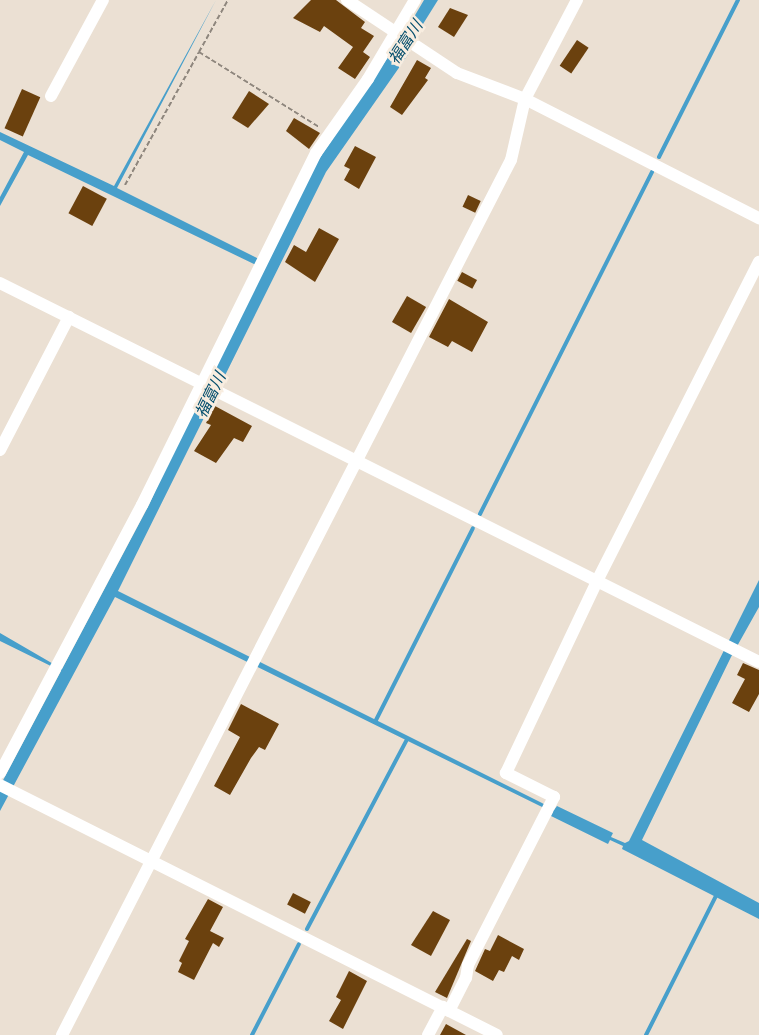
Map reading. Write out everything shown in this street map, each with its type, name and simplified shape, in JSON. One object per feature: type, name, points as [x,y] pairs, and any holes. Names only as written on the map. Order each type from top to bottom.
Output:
[{"type":"street","points":[[51,96],[102,0]]},
{"type":"street","points":[[347,0],[403,39],[457,73],[525,99],[759,218]]},
{"type":"street","points":[[0,774],[204,385],[261,264],[329,133],[403,39],[415,0]]},
{"type":"street","points":[[62,1035],[511,160],[525,99],[577,0]]},
{"type":"street","points":[[428,1035],[446,1009],[554,797],[506,773],[597,581],[759,262]]},
{"type":"street","points":[[0,283],[759,662]]},
{"type":"street","points":[[0,450],[69,316]]},
{"type":"street","points":[[0,785],[497,1035]]},
{"type":"path","points":[[126,185],[228,0]]},
{"type":"path","points":[[199,52],[329,133]]},
{"type":"water","name":"福富川","points":[[216,0],[117,188],[259,259],[321,156],[397,44],[403,44],[404,34],[424,0],[438,0],[408,48],[410,52],[326,172],[118,591],[554,810],[557,806],[613,833],[611,837],[625,843],[629,841],[759,580],[759,607],[731,657],[642,840],[759,903],[759,919],[622,849],[623,846],[610,840],[608,844],[551,816],[553,812],[115,597],[0,811],[0,786],[61,671],[0,641],[0,633],[62,669],[149,505],[256,265],[28,155],[0,206],[0,197],[24,152],[0,140],[0,132],[114,186]]},
{"type":"building","points":[[311,0],[336,0],[365,22],[361,28],[374,36],[363,52],[370,57],[355,79],[338,68],[353,47],[324,26],[320,32],[293,18]]},
{"type":"building","points":[[450,8],[468,15],[454,37],[438,27]]},
{"type":"building","points":[[577,40],[589,48],[571,74],[560,66]]},
{"type":"building","points":[[417,60],[431,68],[425,78],[428,80],[402,115],[390,107]]},
{"type":"building","points":[[22,89],[40,97],[23,136],[5,128]]},
{"type":"building","points":[[249,91],[269,104],[248,128],[232,118]]},
{"type":"building","points":[[294,118],[320,133],[309,149],[286,131]]},
{"type":"building","points":[[355,146],[376,157],[359,189],[344,180],[350,169],[344,166]]},
{"type":"building","points":[[83,186],[107,199],[92,226],[68,213]]},
{"type":"building","points":[[468,195],[481,201],[475,213],[463,207]]},
{"type":"building","points":[[319,228],[339,239],[315,282],[285,262],[294,245],[306,252]]},
{"type":"building","points":[[462,272],[477,280],[472,289],[457,281]]},
{"type":"building","points":[[407,296],[426,307],[411,333],[392,322]]},
{"type":"building","points":[[449,299],[488,322],[472,352],[452,341],[448,347],[429,337]]},
{"type":"building","points":[[215,406],[252,426],[243,442],[234,438],[216,463],[194,451],[211,425],[206,423]]},
{"type":"building","points":[[743,663],[759,670],[759,694],[749,712],[732,703],[745,679],[737,675]]},
{"type":"building","points":[[241,704],[279,724],[265,750],[259,747],[251,758],[230,795],[214,786],[240,737],[228,730]]},
{"type":"building","points":[[293,893],[311,902],[305,914],[287,905]]},
{"type":"building","points":[[208,899],[223,907],[210,931],[224,938],[219,947],[213,943],[194,980],[178,972],[182,963],[179,961],[189,941],[185,939]]},
{"type":"building","points":[[433,911],[450,920],[431,956],[411,945]]},
{"type":"building","points":[[498,935],[524,949],[519,960],[512,956],[504,972],[499,970],[493,981],[475,971],[485,949],[490,951]]},
{"type":"building","points":[[467,939],[471,941],[447,998],[435,992]]},
{"type":"building","points":[[349,971],[367,981],[343,1029],[329,1021],[341,1000],[336,997]]},
{"type":"building","points":[[446,1024],[466,1035],[440,1035]]},
{"type":"waterway","points":[[659,157],[738,0]]},
{"type":"waterway","points":[[480,514],[652,172]]},
{"type":"waterway","points":[[375,722],[473,528]]},
{"type":"waterway","points":[[307,929],[407,739]]},
{"type":"waterway","points":[[646,1035],[717,894]]},
{"type":"waterway","points":[[252,1035],[299,944]]}]
